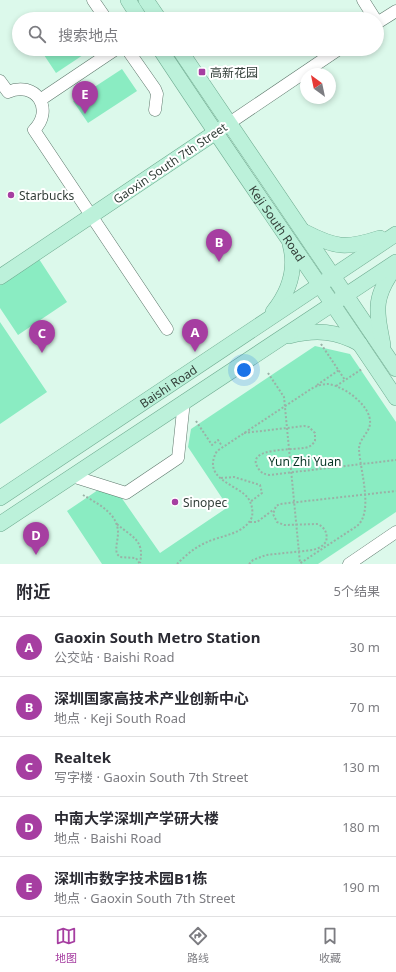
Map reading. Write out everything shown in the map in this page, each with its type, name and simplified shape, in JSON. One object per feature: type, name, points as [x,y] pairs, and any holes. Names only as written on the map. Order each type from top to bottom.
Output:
[{"type":"main road","points":[[128,0],[136,12]]},
{"type":"main road","points":[[146,0],[154,12]]},
{"type":"main road","name":"Keji South Road","points":[[165,56],[215,133],[321,284],[396,398]]},
{"type":"main road","name":"Keji South Road","points":[[184,56],[228,124],[347,294],[396,369]]},
{"type":"main road","name":"Gaoxin South 7th Street","points":[[0,276],[228,124]]},
{"type":"main road","points":[[302,230],[327,243],[349,246],[361,245],[396,233]]},
{"type":"main road","name":"Baishi Road","points":[[0,498],[334,276],[396,233]]},
{"type":"main road","points":[[266,321],[286,294],[290,283],[293,263],[289,239]]},
{"type":"main road","name":"Baishi Road","points":[[0,524],[396,262]]},
{"type":"main road","points":[[385,352],[379,321],[378,298],[387,278],[396,266]]},
{"type":"main road","points":[[279,339],[302,333],[320,331],[346,336],[361,345]]},
{"type":"street","points":[[93,0],[101,12]]},
{"type":"street","points":[[362,0],[370,12]]},
{"type":"street","points":[[384,18],[396,11]]},
{"type":"street","points":[[40,100],[106,56]]},
{"type":"street","points":[[131,56],[155,89],[157,94],[154,110]]},
{"type":"street","name":"Gaoxin South 7th Street","points":[[228,124],[329,56]]},
{"type":"street","points":[[0,81],[8,92],[26,89],[40,100],[43,113],[38,126],[34,130],[167,329]]},
{"type":"street","points":[[72,476],[126,492],[178,458],[184,401]]},
{"type":"street","points":[[348,564],[396,532]]},
{"type":"path","points":[[321,344],[345,380]]},
{"type":"path","points":[[336,386],[363,368]]},
{"type":"path","points":[[250,522],[253,511],[250,502],[242,493],[221,479],[214,467],[213,461],[217,451],[222,446],[339,370]]},
{"type":"path","points":[[268,373],[284,397],[300,564]]},
{"type":"path","points":[[300,564],[321,548],[362,522],[366,512],[360,443],[368,429],[369,418],[356,398],[347,391],[336,386],[326,384],[311,389]]},
{"type":"path","points":[[196,421],[212,445],[218,440],[222,446]]},
{"type":"path","points":[[243,433],[309,427],[316,437],[315,441],[308,447],[263,452],[256,459],[256,464],[264,474],[291,473],[396,460]]},
{"type":"path","points":[[221,479],[234,477],[260,485],[262,494],[250,502]]},
{"type":"path","points":[[178,564],[197,548],[214,539],[236,532],[250,522],[257,522],[280,504],[396,490]]},
{"type":"path","points":[[83,495],[103,507],[111,514],[116,523],[140,544],[140,564]]},
{"type":"path","points":[[249,564],[259,556],[321,548],[326,542],[327,533],[322,526],[314,523],[296,525],[280,524],[274,519],[274,510]]},
{"type":"path","points":[[116,523],[118,554],[120,557],[134,557],[140,564]]},
{"type":"green space","points":[[45,56],[82,56],[56,73]]},
{"type":"green space","points":[[122,69],[137,91],[88,123],[73,101]]},
{"type":"green space","points":[[39,259],[67,302],[18,335],[0,308],[0,285]]},
{"type":"green space","points":[[0,322],[47,392],[0,424]]},
{"type":"green space","name":"Yun Zhi Yuan","points":[[315,346],[350,354],[396,422],[396,512],[318,564],[102,564],[67,511],[98,490],[121,497],[160,553],[228,507],[188,447],[191,429]]},
{"type":"place","name":"高新花园","points":[[202,72]]},
{"type":"place","name":"深圳市数字技术园B1栋","points":[[85,114]]},
{"type":"place","name":"Starbucks","points":[[11,195]]},
{"type":"place","name":"深圳国家高技术产业创新中心","points":[[219,262]]},
{"type":"place","name":"Gaoxin South Metro Station","points":[[195,352]]},
{"type":"place","name":"Realtek","points":[[42,353]]},
{"type":"place","name":"Sinopec","points":[[175,502]]},
{"type":"place","name":"中南大学深圳产学研大楼","points":[[36,555]]}]
